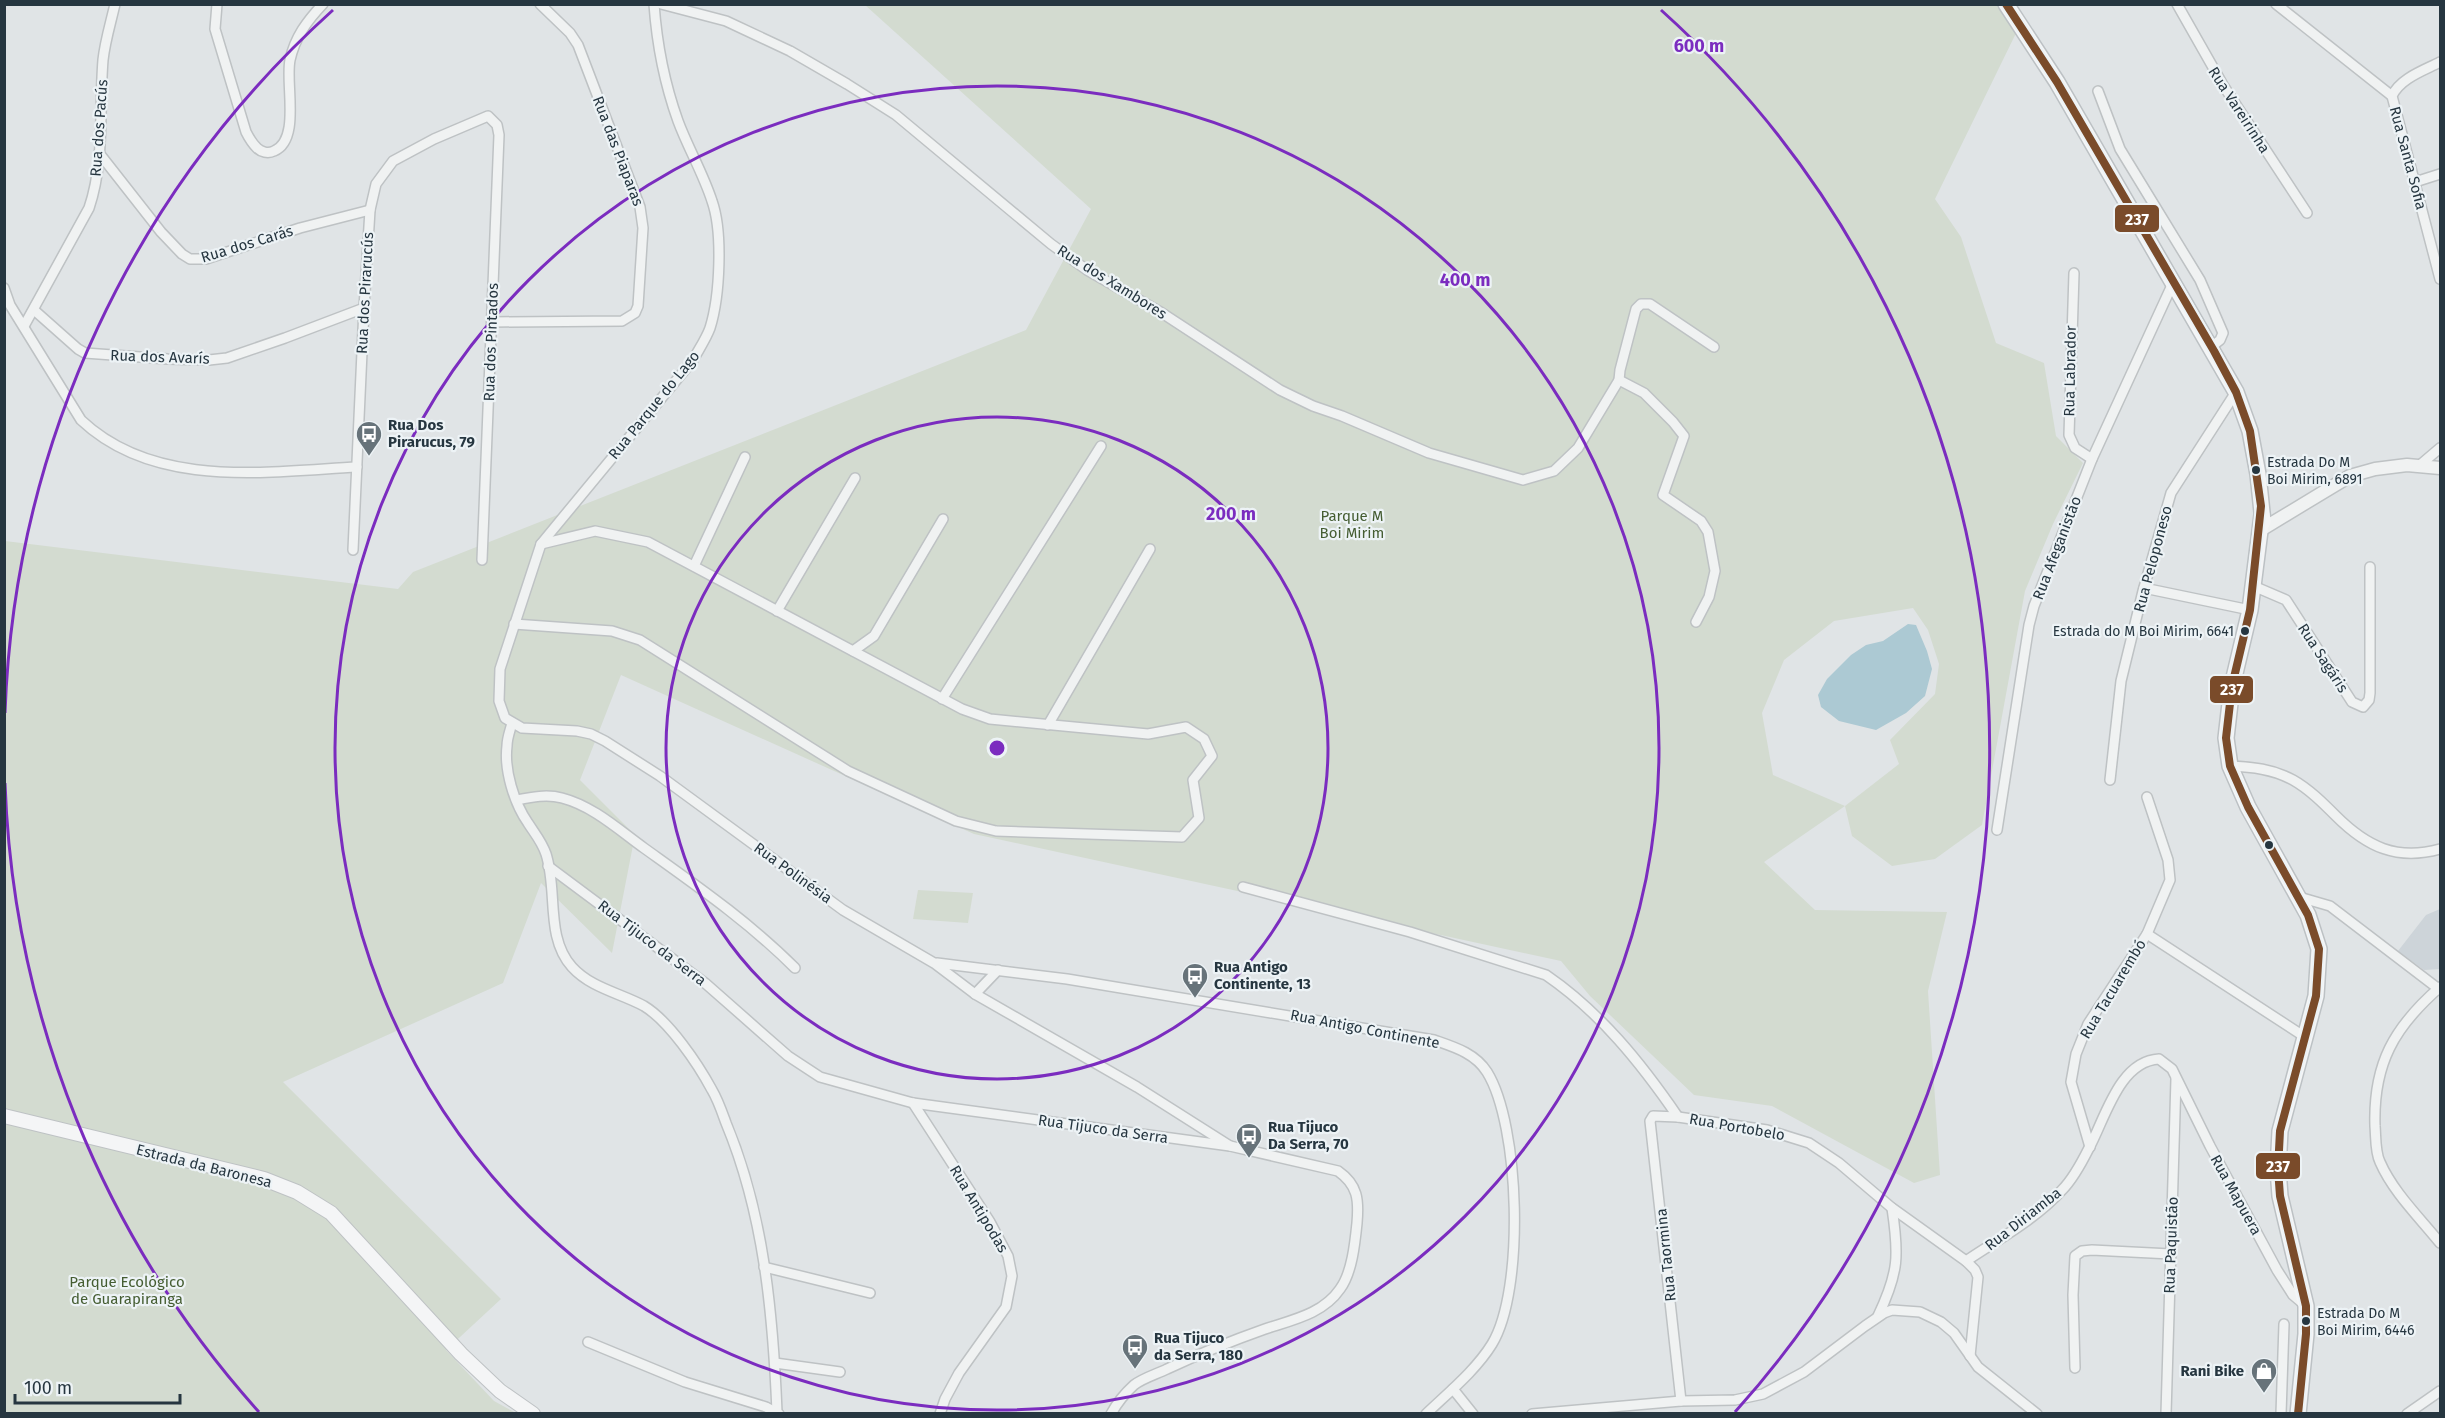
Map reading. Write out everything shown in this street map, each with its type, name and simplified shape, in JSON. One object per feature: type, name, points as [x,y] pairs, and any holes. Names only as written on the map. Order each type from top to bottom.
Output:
[{"type":"main road","points":[[2006,4],[2057,82],[2211,347],[2236,392],[2250,431],[2258,474],[2263,522],[2253,599],[2232,686],[2226,738],[2230,766],[2248,807],[2308,915],[2319,949],[2316,996],[2280,1131],[2278,1169],[2280,1196],[2306,1306],[2306,1334],[2299,1406]]},
{"type":"main road","name":"Estrada da Baronesa","points":[[4,1116],[264,1179],[297,1192],[331,1213],[461,1354],[500,1391],[533,1413]]},
{"type":"street","name":"Rua dos Pacús","points":[[24,326],[89,208],[99,153],[104,57],[115,4]]},
{"type":"street","points":[[217,4],[215,29],[246,132],[251,142],[259,150],[268,153],[276,151],[282,145],[288,132],[291,100],[288,71],[291,57],[306,21],[322,4]]},
{"type":"street","name":"Rua das Piaparas","points":[[492,322],[622,321],[635,314],[638,306],[643,228],[640,207],[578,45],[540,4]]},
{"type":"street","name":"Rua Parque do Lago","points":[[541,544],[693,360],[704,342],[716,304],[719,231],[715,211],[685,139],[671,98],[658,49],[654,4]]},
{"type":"street","name":"Rua dos Xambores","points":[[661,4],[726,21],[790,51],[896,115],[1069,258],[1162,313],[1280,390],[1313,406],[1350,419],[1429,453],[1523,480],[1554,471],[1578,448],[1619,381]]},
{"type":"street","name":"Rua Vareirinha","points":[[2177,4],[2223,85],[2307,213]]},
{"type":"street","points":[[2276,4],[2392,96]]},
{"type":"street","name":"Rua Santa Sofia","points":[[2440,62],[2411,77],[2394,90],[2392,96],[2440,279]]},
{"type":"street","points":[[2098,91],[2120,149],[2200,280],[2214,309],[2223,333],[2220,340],[2211,347]]},
{"type":"street","name":"Rua dos Pirarucús","points":[[353,550],[370,210],[376,184],[393,161],[434,139],[488,116],[497,125]]},
{"type":"street","name":"Rua dos Pintados","points":[[482,560],[499,135],[497,125]]},
{"type":"street","name":"Rua dos Carás","points":[[99,153],[161,232],[190,259],[206,259],[300,228],[370,210]]},
{"type":"street","points":[[2415,182],[2440,174]]},
{"type":"street","name":"Rua Labrador","points":[[2074,273],[2069,435],[2075,448],[2092,459]]},
{"type":"street","name":"Rua Afeganistão","points":[[1997,830],[2029,625],[2092,459],[2173,283]]},
{"type":"street","points":[[4,288],[10,304],[81,420],[97,435],[140,458],[171,466],[253,473],[357,467]]},
{"type":"street","points":[[1696,622],[1709,597],[1714,571],[1708,532],[1701,521],[1663,495],[1684,436],[1644,393],[1619,381],[1636,309],[1641,304],[1650,304],[1714,347]]},
{"type":"street","name":"Rua dos Avarís","points":[[34,310],[85,353],[209,360],[248,352],[364,308]]},
{"type":"street","name":"Rua Peloponeso","points":[[2110,780],[2121,681],[2170,493],[2236,392]]},
{"type":"street","points":[[942,699],[1101,446]]},
{"type":"street","points":[[2420,465],[2440,448]]},
{"type":"street","points":[[694,567],[746,457]]},
{"type":"street","points":[[2263,522],[2350,476],[2386,467],[2420,465],[2440,468]]},
{"type":"street","points":[[777,611],[855,478]]},
{"type":"street","points":[[853,651],[874,636],[943,519]]},
{"type":"street","points":[[514,624],[612,631],[640,640],[848,771],[956,821],[996,831],[1182,837],[1199,818],[1193,780],[1212,756],[1204,739],[1186,727],[1148,735],[990,719],[962,709],[648,542],[595,531],[541,544],[514,624],[500,669],[499,701],[505,718],[512,723],[507,746],[508,773],[526,822],[539,837],[547,856],[554,921],[561,952],[573,969],[591,982],[644,1006],[663,1021],[675,1034],[713,1090],[740,1155],[757,1221],[775,1363],[778,1413],[685,1382],[588,1342]]},
{"type":"street","points":[[1048,725],[1150,549]]},
{"type":"street","name":"Rua Sagáris","points":[[2253,599],[2286,600],[2352,702],[2363,706],[2369,700],[2370,693],[2370,567]]},
{"type":"street","points":[[2144,588],[2253,599]]},
{"type":"street","name":"Rua Polinésia","points":[[512,723],[522,728],[577,731],[591,734],[605,741],[660,776],[843,910],[934,963],[975,994],[1137,1087],[1230,1146]]},
{"type":"street","points":[[2230,766],[2272,771],[2294,780],[2320,800],[2342,822],[2366,840],[2383,849],[2410,855],[2440,849]]},
{"type":"street","points":[[517,800],[538,796],[560,797],[576,802],[600,816],[723,905],[765,939],[795,968]]},
{"type":"street","name":"Rua Tacuarembó","points":[[2090,1147],[2071,1082],[2076,1054],[2088,1024],[2147,934],[2170,880],[2168,860],[2147,797]]},
{"type":"street","name":"Rua Tijuco da Serra","points":[[548,866],[705,983],[803,1068],[820,1077],[913,1103],[1230,1146],[1338,1171],[1347,1178],[1355,1189],[1359,1203],[1356,1230],[1346,1278],[1330,1301],[1318,1310],[1211,1349],[1136,1384],[1119,1400],[1111,1413]]},
{"type":"street","points":[[1243,887],[1410,932],[1546,975],[1565,988],[1624,1046],[1647,1072],[1678,1117]]},
{"type":"street","points":[[2296,897],[2330,906],[2440,989],[2406,1022],[2386,1050],[2377,1084],[2374,1110],[2378,1160],[2398,1190],[2440,1243]]},
{"type":"street","name":"Rua Tacuarembó","points":[[2147,934],[2305,1036]]},
{"type":"street","name":"Rua Antigo Continente","points":[[934,963],[998,970],[1214,1002],[1434,1040],[1464,1051],[1478,1060],[1497,1090],[1512,1160],[1514,1260],[1509,1298],[1492,1344],[1453,1389],[1426,1413]]},
{"type":"street","points":[[975,994],[998,970]]},
{"type":"street","name":"Rua Diriamba","points":[[1966,1261],[2040,1209],[2061,1191],[2090,1147],[2113,1098],[2136,1067],[2144,1061],[2159,1059],[2172,1069],[2176,1077]]},
{"type":"street","name":"Rua Mapuera","points":[[2176,1077],[2210,1146],[2277,1270],[2293,1295],[2306,1306]]},
{"type":"street","name":"Rua Paquistão","points":[[2166,1413],[2176,1077]]},
{"type":"street","name":"Rua Antipodas","points":[[913,1103],[990,1222],[1008,1256],[1012,1276],[1006,1307],[959,1373],[940,1413]]},
{"type":"street","name":"Rua Portobelo","points":[[1660,1115],[1767,1130],[1809,1143],[1839,1163],[1892,1208],[1966,1261]]},
{"type":"street","name":"Rua Taormina","points":[[1660,1115],[1653,1116],[1650,1121],[1681,1401]]},
{"type":"street","points":[[1876,1318],[1894,1277],[1897,1260],[1892,1208]]},
{"type":"street","points":[[2075,1368],[2073,1295],[2075,1257],[2082,1251],[2092,1250],[2171,1254]]},
{"type":"street","points":[[1966,1261],[1978,1277],[1970,1356]]},
{"type":"street","points":[[764,1267],[870,1293]]},
{"type":"street","points":[[1532,1413],[1681,1401],[1735,1400],[1771,1391],[1804,1372],[1876,1318],[1892,1310],[1920,1312],[1932,1317],[1954,1333],[1988,1377],[2037,1413]]},
{"type":"street","points":[[2281,1413],[2284,1324]]},
{"type":"street","points":[[775,1363],[840,1372]]},
{"type":"street","points":[[1453,1389],[1473,1413]]},
{"type":"street","points":[[2407,1413],[2440,1391]]},
{"type":"street","points":[[2282,1399],[2299,1406]]},
{"type":"shaded area","points":[[2440,909],[2440,969],[2424,970],[2398,951],[2426,915]]},
{"type":"green space","points":[[2006,4],[2020,25],[1935,199],[1961,237],[1996,343],[2044,363],[2056,436],[2083,463],[2053,524],[2025,591],[1982,825],[1935,859],[1892,866],[1852,836],[1845,806],[1764,862],[1815,910],[1947,912],[1928,991],[1940,1175],[1914,1183],[1772,1106],[1694,1095],[1590,996],[1561,961],[974,834],[621,675],[580,780],[635,835],[612,953],[541,883],[503,983],[283,1082],[501,1299],[446,1350],[494,1401],[516,1413],[5,1414],[5,541],[398,589],[413,572],[1026,330],[1091,209],[865,5]],"holes":[[[1913,608],[1928,630],[1939,664],[1935,694],[1890,740],[1899,764],[1845,806],[1773,775],[1762,713],[1784,660],[1834,621]]]},
{"type":"green space","points":[[918,890],[973,893],[968,923],[913,919]]},
{"type":"water","points":[[1908,624],[1916,625],[1932,669],[1925,696],[1906,713],[1876,730],[1839,721],[1821,707],[1818,695],[1827,679],[1851,655],[1866,645],[1883,641]]},
{"type":"transit line","name":"237","points":[[2006,4],[2057,82],[2214,351],[2236,392],[2250,431],[2261,506],[2250,610],[2232,686],[2226,738],[2230,766],[2248,807],[2308,915],[2319,949],[2316,996],[2280,1131],[2278,1169],[2280,1196],[2306,1306],[2306,1334],[2298,1414]]},
{"type":"place","name":"Rua Dos Pirarucus, 79","points":[[369,457]]},
{"type":"place","name":"Estrada Do M Boi Mirim, 6891","points":[[2256,470]]},
{"type":"place","name":"Estrada do M Boi Mirim, 6641","points":[[2245,631]]},
{"type":"place","name":"Rua Antigo Continente, 13","points":[[1195,999]]},
{"type":"place","name":"Rua Tijuco Da Serra, 70","points":[[1249,1159]]},
{"type":"place","name":"Estrada Do M Boi Mirim, 6446","points":[[2306,1321]]},
{"type":"place","name":"Rua Tijuco da Serra, 180","points":[[1135,1370]]},
{"type":"place","name":"Rani Bike","points":[[2264,1394]]},
{"type":"park label","name":"Parque M Boi Mirim","points":[[1352,524]]},
{"type":"park label","name":"Parque Ecológico de Guarapiranga","points":[[127,1290]]}]
